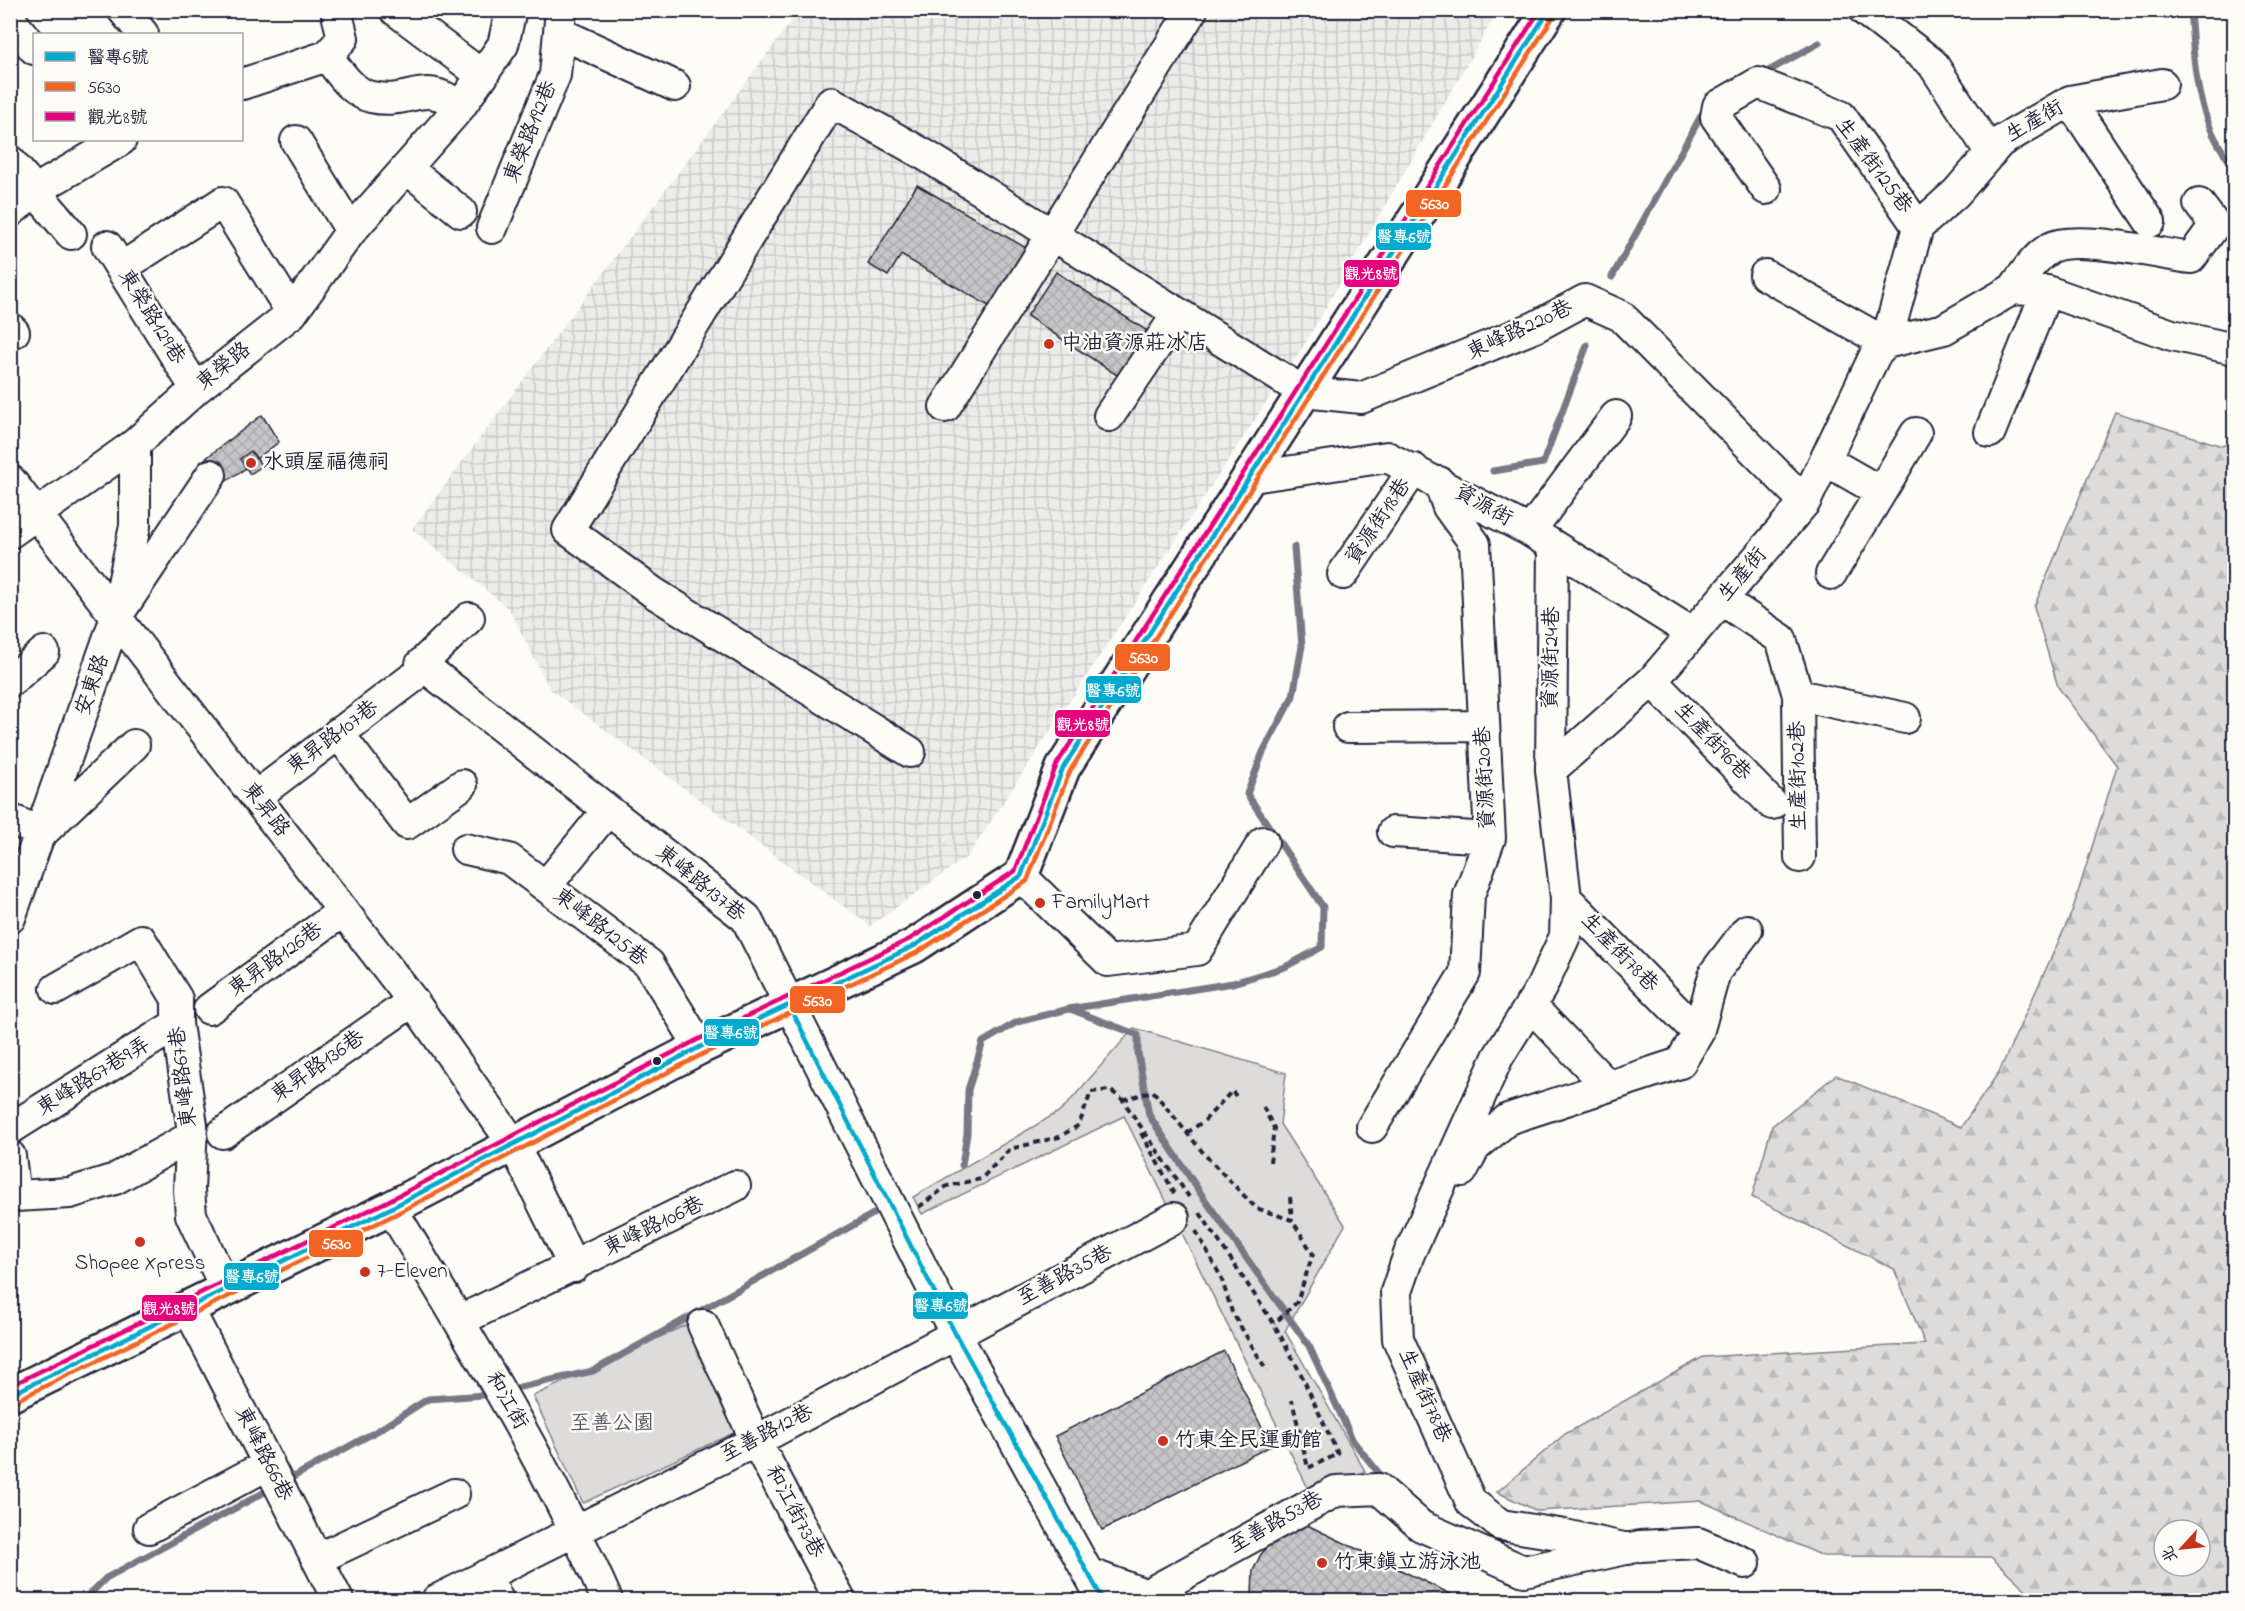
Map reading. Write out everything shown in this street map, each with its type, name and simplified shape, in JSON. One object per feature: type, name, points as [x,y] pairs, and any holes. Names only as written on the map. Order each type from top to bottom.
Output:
[{"type":"main road","points":[[10,1395],[391,1208],[700,1047],[914,946],[1021,876],[1064,768],[1549,10]]},
{"type":"street","points":[[123,10],[142,33]]},
{"type":"street","points":[[243,84],[327,56],[343,38],[336,10]]},
{"type":"street","points":[[395,10],[483,76]]},
{"type":"street","name":"東榮路","points":[[10,533],[135,444],[196,388],[292,312],[351,231],[460,107],[483,76],[503,45],[511,10]]},
{"type":"street","points":[[945,407],[1192,10]]},
{"type":"street","points":[[1864,10],[1932,63],[1991,153]]},
{"type":"street","points":[[10,19],[33,48]]},
{"type":"street","name":"東榮路192巷","points":[[492,228],[555,75],[561,22],[675,86]]},
{"type":"street","points":[[327,56],[346,80],[370,97],[404,99],[429,91],[446,95],[460,107]]},
{"type":"street","name":"生產街125巷","points":[[1766,189],[1716,117],[1718,106],[1758,83],[1841,117],[1917,227]]},
{"type":"street","name":"生產街","points":[[1551,770],[1652,681],[1805,502],[1875,355],[1886,343],[1917,227],[1956,193],[2000,142],[2070,101],[2162,84]]},
{"type":"street","points":[[2070,101],[2150,222]]},
{"type":"street","points":[[910,752],[654,593],[568,530],[831,102],[925,155],[1177,315],[1304,392]]},
{"type":"street","points":[[10,212],[36,190],[113,141]]},
{"type":"street","points":[[296,141],[351,231]]},
{"type":"street","points":[[10,161],[71,234]]},
{"type":"street","points":[[406,168],[460,212]]},
{"type":"street","name":"東榮路129巷","points":[[196,388],[114,257],[223,202],[292,312]]},
{"type":"street","points":[[1766,275],[1886,343],[1944,329],[2013,289],[2029,266],[2051,248],[2074,242],[2191,258],[2215,225],[2199,204]]},
{"type":"street","points":[[2013,289],[2047,291],[2172,335],[2235,349]]},
{"type":"street","points":[[1990,432],[2047,291]]},
{"type":"street","name":"東峰路220巷","points":[[1304,392],[1361,398],[1535,327],[1585,300],[1622,316],[1805,502]]},
{"type":"street","points":[[1109,416],[1177,315]]},
{"type":"street","points":[[1541,538],[1616,416]]},
{"type":"street","points":[[1831,573],[1916,434]]},
{"type":"street","name":"安東路","points":[[10,918],[42,833],[116,616],[135,526],[135,444]]},
{"type":"street","name":"資源街","points":[[1252,477],[1387,457],[1426,475],[1541,538],[1692,633]]},
{"type":"street","points":[[1825,460],[1881,492]]},
{"type":"street","points":[[116,616],[144,580],[211,475]]},
{"type":"street","name":"資源街18巷","points":[[1343,574],[1426,475]]},
{"type":"street","name":"資源街20巷","points":[[1372,1127],[1465,973],[1469,895],[1490,838],[1474,544],[1426,475]]},
{"type":"street","name":"東昇路","points":[[10,480],[412,1001],[514,1145]]},
{"type":"street","name":"資源街24巷","points":[[1541,538],[1551,770]]},
{"type":"street","name":"生產街102巷","points":[[1722,600],[1781,639],[1798,695],[1800,857]]},
{"type":"street","name":"東昇路107巷","points":[[255,797],[416,672],[469,618]]},
{"type":"street","points":[[10,682],[44,652]]},
{"type":"street","name":"東峰路137巷","points":[[416,672],[607,811],[746,918],[956,1335],[1102,1600]]},
{"type":"street","name":"生產街96巷","points":[[1652,681],[1772,804]]},
{"type":"street","name":"生產街102巷","points":[[1798,695],[1905,718]]},
{"type":"street","points":[[1348,727],[1484,726]]},
{"type":"street","points":[[338,734],[406,824],[462,785]]},
{"type":"street","points":[[10,819],[42,833],[134,745]]},
{"type":"street","name":"生產街78巷","points":[[1551,770],[1566,898],[1565,936],[1541,988],[1498,1057],[1409,1254],[1396,1292],[1398,1339],[1471,1502],[1501,1525],[1634,1548]]},
{"type":"street","points":[[546,886],[607,811]]},
{"type":"street","points":[[1393,832],[1490,838]]},
{"type":"street","points":[[1021,876],[1108,962],[1197,950],[1263,842]]},
{"type":"street","name":"東峰路125巷","points":[[466,849],[509,859],[649,964],[700,1047]]},
{"type":"street","name":"生產街78巷","points":[[1566,898],[1698,1033]]},
{"type":"street","name":"東昇路126巷","points":[[209,1009],[343,911]]},
{"type":"street","points":[[1448,1196],[1475,1147],[1508,1119],[1680,1063],[1698,1033],[1716,972],[1747,930]]},
{"type":"street","name":"東峰路67巷","points":[[56,989],[141,940],[177,999],[177,1024],[192,1136],[189,1190],[191,1215],[226,1289]]},
{"type":"street","name":"東昇路136巷","points":[[223,1132],[412,1001]]},
{"type":"street","points":[[1530,1005],[1607,1085]]},
{"type":"street","name":"東峰路67巷9弄","points":[[10,1129],[177,1024]]},
{"type":"street","points":[[10,1156],[15,1196],[70,1193],[115,1179],[192,1136]]},
{"type":"street","points":[[514,1145],[574,1267]]},
{"type":"street","name":"東峰路106巷","points":[[459,1321],[574,1267],[735,1186]]},
{"type":"street","name":"和江街","points":[[391,1208],[506,1399],[577,1531],[607,1600]]},
{"type":"street","name":"至善路35巷","points":[[956,1335],[1181,1214]]},
{"type":"street","name":"東峰路66巷","points":[[188,1308],[338,1600]]},
{"type":"street","name":"和江街73巷","points":[[703,1324],[756,1441],[840,1600]]},
{"type":"street","name":"至善路12巷","points":[[437,1600],[492,1588],[577,1531],[756,1441],[956,1335]]},
{"type":"street","points":[[149,1528],[269,1464]]},
{"type":"street","name":"至善路53巷","points":[[1154,1597],[1336,1491],[1379,1489],[1421,1526],[1524,1571],[1634,1548]]},
{"type":"street","points":[[317,1559],[454,1494]]},
{"type":"street","points":[[1634,1548],[1698,1543],[1745,1563]]},
{"type":"street","points":[[1088,1573],[1154,1597]]},
{"type":"path","points":[[1267,1371],[1232,1312],[1221,1277],[1181,1214],[1122,1099],[1153,1090],[1187,1133],[1256,1208],[1292,1220]]},
{"type":"path","points":[[1187,1133],[1205,1120],[1232,1091],[1236,1096]]},
{"type":"path","points":[[1263,1107],[1274,1128],[1270,1162]]},
{"type":"path","points":[[1274,1324],[1297,1302],[1313,1254],[1292,1220],[1290,1197]]},
{"type":"path","points":[[1292,1400],[1308,1468]]},
{"type":"shaded area","points":[[799,11],[1498,11],[1304,345],[968,856],[870,926],[550,689],[509,609],[412,529]]},
{"type":"green space","points":[[2115,412],[2222,446],[2234,441],[2234,1600],[2037,1600],[1991,1557],[1823,1556],[1701,1501],[1537,1511],[1497,1492],[1565,1434],[1703,1357],[1925,1344],[1894,1269],[1752,1197],[1772,1126],[1836,1075],[1961,1127],[1999,1072],[2072,912],[2117,766],[2058,687],[2034,607]]},
{"type":"green space","points":[[1134,1028],[1286,1073],[1280,1124],[1345,1225],[1285,1331],[1365,1471],[1312,1496],[1124,1116],[922,1214],[913,1197],[1062,1110]]},
{"type":"green space","name":"至善公園","points":[[690,1323],[740,1430],[583,1503],[533,1396]]},
{"type":"building","points":[[917,185],[1028,249],[994,309],[901,255],[888,276],[868,264]]},
{"type":"building","points":[[1056,272],[1155,336],[1126,381],[1027,316]]},
{"type":"building","points":[[262,415],[279,442],[256,459],[251,451],[240,459],[246,468],[219,486],[201,462]]},
{"type":"building","name":"水頭屋福德祠","points":[[251,451],[262,466],[250,474],[240,459]]},
{"type":"building","name":"竹東全民運動館","points":[[1224,1351],[1271,1446],[1102,1530],[1055,1436]]},
{"type":"building","name":"竹東鎮立游泳池","points":[[1305,1524],[1463,1600],[1255,1600],[1252,1595],[1253,1571],[1260,1556],[1270,1542]]},
{"type":"waterway","points":[[2190,10],[2196,73],[2204,112],[2211,131],[2234,167]]},
{"type":"waterway","points":[[1761,75],[1819,43]]},
{"type":"waterway","points":[[1612,277],[1707,105]]},
{"type":"waterway","points":[[1493,471],[1543,463],[1587,345]]},
{"type":"waterway","points":[[962,1165],[967,1134],[968,1090],[983,1042],[1017,1022],[1069,1009],[1233,983],[1285,967],[1322,947],[1323,907],[1247,794],[1263,752],[1293,696],[1302,646],[1294,547]]},
{"type":"waterway","points":[[1070,1009],[1138,1035],[1138,1053],[1149,1115],[1201,1194],[1309,1346],[1353,1441],[1378,1472]]},
{"type":"waterway","points":[[520,1387],[593,1371],[873,1214]]},
{"type":"waterway","points":[[295,1476],[377,1431],[428,1399],[484,1395]]},
{"type":"waterway","points":[[84,1600],[106,1578],[263,1493]]},
{"type":"transit line","name":"觀光8號","points":[[10,1386],[388,1201],[697,1040],[910,939],[1015,871],[1057,764],[1540,10]]},
{"type":"transit line","name":"醫專6號","points":[[10,1395],[391,1208],[700,1047],[914,946],[1021,876],[1063,768],[1549,10]]},
{"type":"transit line","name":"5630","points":[[13,1402],[394,1215],[703,1054],[918,952],[1027,881],[1070,771],[1555,14]]},
{"type":"transit line","name":"醫專6號","points":[[789,1005],[956,1335],[1103,1600]]},
{"type":"place","name":"中油資源莊冰店","points":[[1049,344]]},
{"type":"place","name":"水頭屋福德祠","points":[[251,463]]},
{"type":"place","name":"FamilyMart","points":[[1040,903]]},
{"type":"place","name":"Shopee Xpress","points":[[140,1242]]},
{"type":"place","name":"7-Eleven","points":[[365,1272]]},
{"type":"place","name":"竹東全民運動館","points":[[1163,1441]]},
{"type":"place","name":"竹東鎮立游泳池","points":[[1322,1563]]}]
